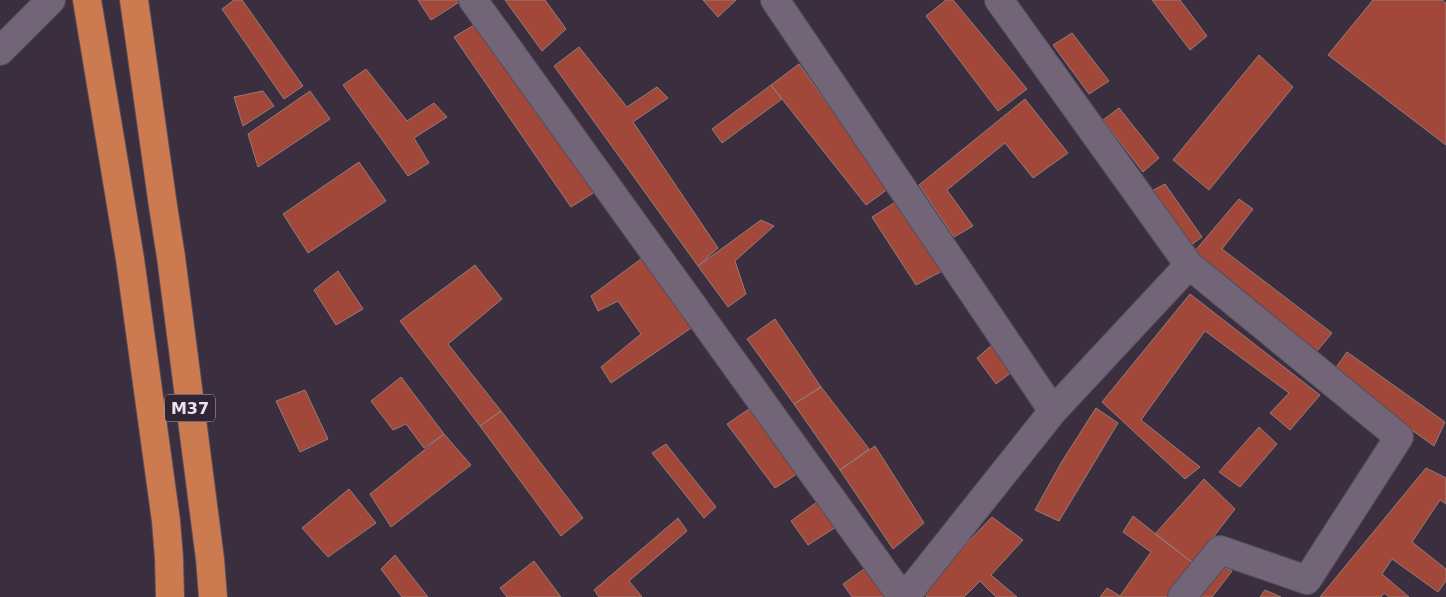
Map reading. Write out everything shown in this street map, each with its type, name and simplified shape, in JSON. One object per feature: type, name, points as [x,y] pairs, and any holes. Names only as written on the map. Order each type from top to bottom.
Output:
[{"type":"highway","name":"M37","points":[[87,0],[130,260],[166,521],[170,597]]},
{"type":"highway","name":"M37","points":[[134,0],[171,257],[210,559],[213,597]]},
{"type":"highway","points":[[130,260],[171,257]]},
{"type":"highway","points":[[169,558],[210,559]]},
{"type":"street","points":[[0,51],[50,0]]},
{"type":"street","points":[[473,0],[904,597],[1053,411],[1189,264]]},
{"type":"street","points":[[776,0],[1053,411]]},
{"type":"street","points":[[999,0],[1189,264],[1399,438],[1307,580],[1220,550],[1182,597]]},
{"type":"building","points":[[234,0],[242,0],[303,86],[284,99],[222,9]]},
{"type":"building","points":[[418,0],[460,0],[461,1],[431,20]]},
{"type":"building","points":[[505,0],[545,0],[566,29],[542,51]]},
{"type":"building","points":[[703,0],[736,0],[718,17]]},
{"type":"building","points":[[946,0],[953,0],[1027,89],[998,111],[926,16]]},
{"type":"building","points":[[1152,0],[1180,0],[1207,36],[1190,50]]},
{"type":"building","points":[[1373,0],[1442,0],[1446,3],[1446,145],[1328,55]]},
{"type":"building","points":[[479,22],[598,190],[571,207],[454,37]]},
{"type":"building","points":[[1072,33],[1109,81],[1089,94],[1053,45]]},
{"type":"building","points":[[579,47],[627,107],[657,87],[668,98],[633,122],[718,248],[698,266],[554,66]]},
{"type":"building","points":[[1259,55],[1293,87],[1209,190],[1173,160]]},
{"type":"building","points":[[799,64],[888,189],[866,205],[771,85]]},
{"type":"building","points":[[366,69],[407,121],[434,103],[447,117],[414,138],[429,163],[408,176],[343,85]]},
{"type":"building","points":[[771,85],[782,99],[722,143],[712,129]]},
{"type":"building","points":[[263,91],[274,106],[243,126],[234,97]]},
{"type":"building","points":[[310,91],[330,119],[258,167],[248,134]]},
{"type":"building","points":[[1025,99],[1068,153],[1033,178],[1005,143],[947,190],[973,226],[954,237],[919,185]]},
{"type":"building","points":[[1119,108],[1159,158],[1143,172],[1103,120]]},
{"type":"building","points":[[359,162],[386,201],[308,253],[283,214]]},
{"type":"building","points":[[1165,184],[1202,237],[1187,248],[1148,193]]},
{"type":"building","points":[[1239,199],[1253,209],[1222,249],[1332,333],[1313,356],[1189,258]]},
{"type":"building","points":[[897,201],[944,270],[916,285],[872,217]]},
{"type":"building","points":[[761,220],[774,226],[735,261],[746,294],[728,307],[698,266]]},
{"type":"building","points":[[645,256],[694,326],[611,383],[601,367],[641,334],[618,301],[598,311],[591,296]]},
{"type":"building","points":[[475,265],[502,299],[448,344],[501,411],[480,426],[400,321]]},
{"type":"building","points":[[338,271],[363,309],[336,325],[314,290]]},
{"type":"building","points":[[1190,294],[1320,395],[1290,430],[1270,413],[1289,393],[1205,331],[1141,420],[1200,467],[1185,479],[1102,402]]},
{"type":"building","points":[[775,319],[821,387],[794,404],[747,339]]},
{"type":"building","points":[[992,345],[1012,372],[996,384],[977,358]]},
{"type":"building","points":[[1347,352],[1445,422],[1434,446],[1332,373]]},
{"type":"building","points":[[401,377],[444,434],[424,448],[406,424],[393,430],[371,401]]},
{"type":"building","points":[[821,387],[869,449],[840,470],[794,404]]},
{"type":"building","points":[[305,390],[328,439],[300,452],[276,401]]},
{"type":"building","points":[[1096,408],[1118,423],[1059,521],[1035,510],[1061,463]]},
{"type":"building","points":[[749,409],[797,474],[775,488],[727,424]]},
{"type":"building","points":[[501,411],[583,518],[561,536],[480,426]]},
{"type":"building","points":[[1259,427],[1277,444],[1240,487],[1219,472]]},
{"type":"building","points":[[444,434],[471,465],[391,527],[370,494]]},
{"type":"building","points":[[666,444],[716,507],[704,518],[652,453]]},
{"type":"building","points":[[875,446],[924,523],[893,549],[840,470]]},
{"type":"building","points":[[1426,468],[1446,478],[1446,504],[1440,500],[1412,542],[1446,569],[1446,581],[1438,592],[1392,559],[1382,574],[1409,597],[1389,597],[1384,593],[1381,597],[1320,597]]},
{"type":"building","points":[[1204,479],[1235,509],[1193,563],[1155,534]]},
{"type":"building","points":[[349,489],[376,523],[328,557],[302,528]]},
{"type":"building","points":[[817,502],[836,527],[808,545],[791,521]]},
{"type":"building","points":[[1133,516],[1193,563],[1168,597],[1100,597],[1107,588],[1120,596],[1151,552],[1123,532]]},
{"type":"building","points":[[992,517],[1023,540],[991,575],[1017,597],[996,597],[980,581],[964,597],[927,597],[921,591]]},
{"type":"building","points":[[678,518],[687,531],[629,581],[642,597],[599,597],[594,590]]},
{"type":"building","points":[[395,555],[428,597],[402,597],[381,569]]},
{"type":"building","points":[[534,561],[561,597],[507,597],[500,588]]},
{"type":"building","points":[[1219,564],[1232,571],[1212,597],[1193,597]]},
{"type":"building","points":[[867,567],[888,594],[884,597],[852,597],[843,584]]},
{"type":"building","points":[[1265,590],[1281,597],[1260,597]]}]
